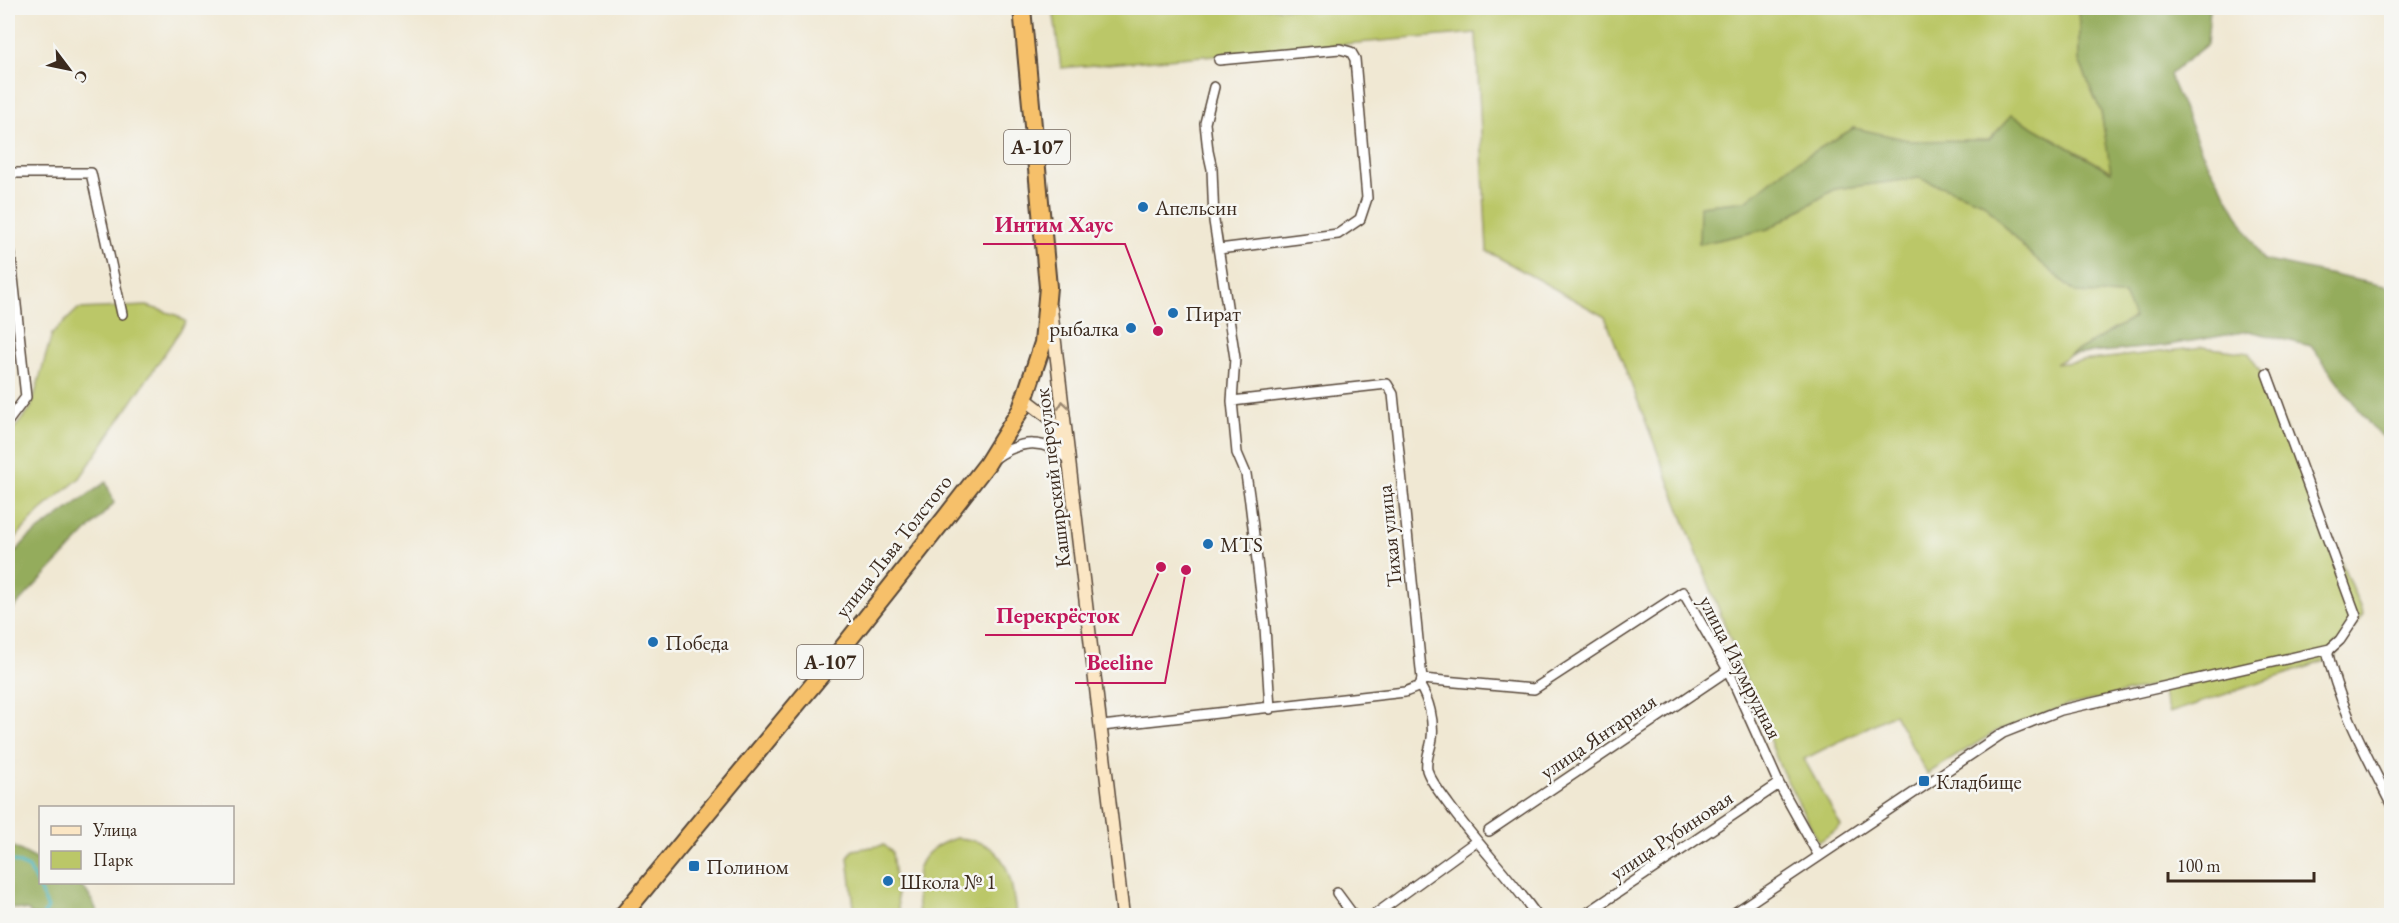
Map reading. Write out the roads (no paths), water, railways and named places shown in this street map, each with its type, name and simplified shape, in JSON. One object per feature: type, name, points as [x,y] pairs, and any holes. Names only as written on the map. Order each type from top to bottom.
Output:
[{"type":"highway","name":"А-107","points":[[1022,8],[1048,286]]},
{"type":"highway","name":"улица Льва Толстого","points":[[622,915],[820,675],[987,464],[1025,399],[1043,343],[1048,286]]},
{"type":"main road","name":"Каширский переулок","points":[[1048,286],[1071,463],[1123,915]]},
{"type":"main road","points":[[1025,399],[1050,418],[1065,444],[1071,463]]},
{"type":"street","points":[[1219,60],[1340,49],[1351,52],[1355,59],[1367,198],[1360,219],[1338,234],[1220,249]]},
{"type":"street","points":[[1214,87],[1205,123],[1235,358],[1232,401],[1237,453],[1246,474],[1250,502],[1265,627],[1270,709]]},
{"type":"street","points":[[8,173],[91,173],[122,314]]},
{"type":"street","points":[[8,231],[26,397],[8,421]]},
{"type":"street","points":[[1730,915],[2003,734],[2061,710],[2327,650],[2340,640],[2356,616],[2267,374]]},
{"type":"street","name":"Тихая улица","points":[[1232,401],[1387,384],[1393,394],[1421,682],[1432,724],[1427,762],[1432,781],[1475,842]]},
{"type":"street","points":[[987,464],[1001,453],[1029,442],[1054,448],[1071,463]]},
{"type":"street","name":"улица Изумрудная","points":[[1421,682],[1534,689],[1683,592],[1728,670],[1779,784],[1819,856]]},
{"type":"street","points":[[2327,650],[2330,666],[2359,739],[2391,806]]},
{"type":"street","name":"улица Янтарная","points":[[1489,831],[1728,670]]},
{"type":"street","points":[[1102,726],[1270,709],[1405,692],[1421,682]]},
{"type":"street","name":"улица Рубиновая","points":[[1583,915],[1779,784]]},
{"type":"street","points":[[1373,915],[1475,842],[1538,915]]},
{"type":"street","points":[[1337,893],[1354,915]]},
{"type":"waterway","points":[[8,859],[29,868],[48,908],[43,916]]},
{"type":"place","name":"Апельсин","points":[[1143,207]]},
{"type":"place","name":"Пират","points":[[1173,313]]},
{"type":"place","name":"рыбалка","points":[[1131,328]]},
{"type":"place","name":"Интим Хаус","points":[[1158,331]]},
{"type":"place","name":"MTS","points":[[1208,544]]},
{"type":"place","name":"Перекрёсток","points":[[1161,567]]},
{"type":"place","name":"Beeline","points":[[1186,570]]},
{"type":"place","name":"Победа","points":[[653,642]]},
{"type":"place","name":"Кладбище","points":[[1924,781]]},
{"type":"place","name":"Полином","points":[[694,866]]},
{"type":"place","name":"Школа № 1","points":[[888,881]]}]
